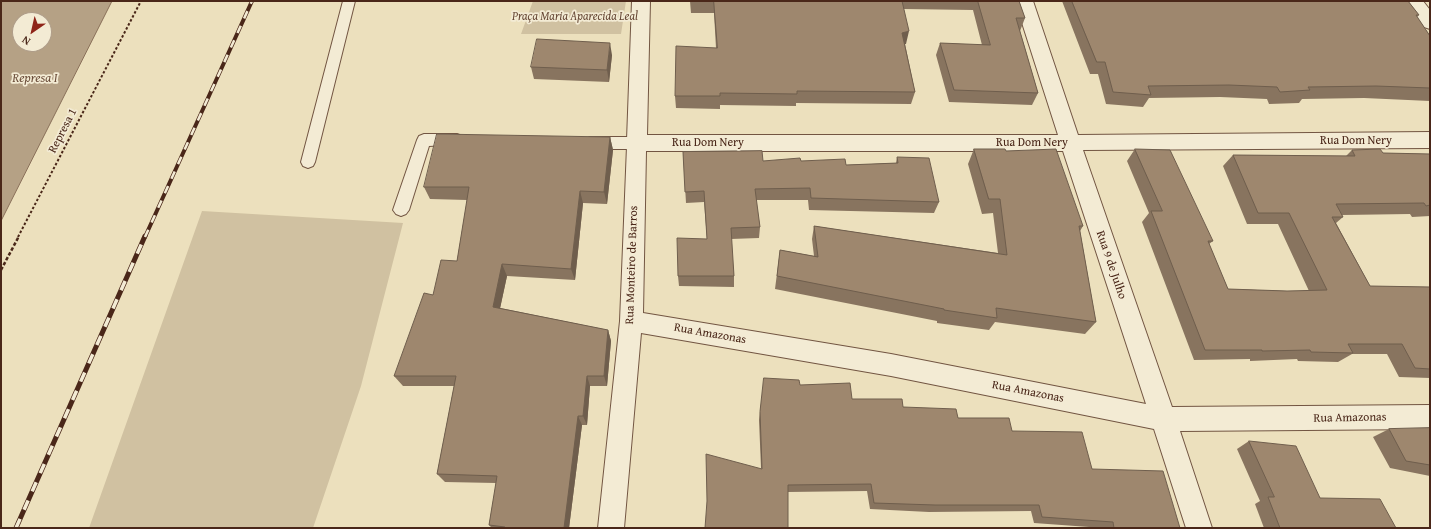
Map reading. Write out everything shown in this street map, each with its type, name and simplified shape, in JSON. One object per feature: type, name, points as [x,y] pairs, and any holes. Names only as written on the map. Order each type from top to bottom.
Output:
[{"type":"street","name":"Rua Monteiro de Barros","points":[[611,528],[631,321],[635,143],[641,1]]},
{"type":"street","name":"Rua 9 de Julho","points":[[1024,1],[1069,143],[1164,419],[1199,528]]},
{"type":"street","points":[[1414,1],[1430,23]]},
{"type":"street","name":"Rua Dom Nery","points":[[635,143],[1069,143],[1430,140]]},
{"type":"street","name":"Rua Amazonas","points":[[631,321],[891,365],[1164,419],[1430,417]]},
{"type":"lane","points":[[308,162],[349,1]]},
{"type":"lane","points":[[401,210],[424,140],[470,140]]},
{"type":"lane","points":[[572,142],[635,143]]},
{"type":"path","name":"Represa 1","points":[[1,270],[141,1]]},
{"type":"green space","name":"Praça Maria Aparecida Leal","points":[[533,1],[626,1],[621,34],[521,34]]},
{"type":"green space","points":[[202,211],[403,223],[361,386],[313,528],[89,528]]},
{"type":"water","name":"Represa I","points":[[1,1],[112,1],[1,221]]},
{"type":"building","points":[[714,1],[902,1],[909,31],[902,33],[915,92],[797,91],[797,94],[720,93],[720,96],[675,96],[676,46],[717,48]]},
{"type":"building","points":[[978,1],[1019,1],[1025,18],[1016,18],[1038,93],[954,90],[940,43],[990,45]]},
{"type":"building","points":[[1072,1],[1408,1],[1419,15],[1416,15],[1430,36],[1430,88],[1376,86],[1308,87],[1310,90],[1280,92],[1277,87],[1229,85],[1148,86],[1151,95],[1113,92],[1105,62],[1097,62]]},
{"type":"building","points":[[537,39],[610,43],[607,70],[531,67]]},
{"type":"building","points":[[437,134],[610,137],[604,192],[580,191],[571,269],[502,264],[493,307],[608,330],[604,376],[587,376],[583,416],[578,416],[564,528],[505,528],[489,525],[497,476],[437,474],[456,376],[394,376],[424,293],[433,295],[441,260],[457,261],[469,187],[424,187]]},
{"type":"building","points":[[974,149],[1005,149],[1006,151],[1056,149],[1083,226],[1079,226],[1096,322],[996,308],[997,318],[944,310],[777,276],[780,250],[818,257],[814,226],[1007,255],[1000,199],[989,199]]},
{"type":"building","points":[[1135,149],[1170,150],[1213,241],[1208,241],[1228,289],[1287,291],[1327,290],[1289,213],[1258,213],[1233,155],[1355,156],[1352,150],[1380,149],[1383,153],[1430,154],[1430,205],[1426,206],[1424,203],[1336,204],[1343,217],[1332,217],[1370,286],[1430,287],[1430,369],[1415,368],[1402,344],[1348,344],[1353,353],[1311,352],[1310,350],[1205,350],[1151,211],[1162,211]]},
{"type":"building","points":[[762,151],[763,161],[800,158],[801,161],[845,159],[846,165],[898,163],[897,157],[929,158],[939,202],[811,198],[810,188],[755,189],[760,227],[731,228],[734,276],[678,276],[677,238],[707,239],[704,191],[685,192],[683,152]]},
{"type":"building","points":[[764,378],[799,380],[800,385],[850,383],[852,399],[902,399],[903,407],[956,409],[958,418],[1009,418],[1012,431],[1082,432],[1092,469],[1163,471],[1180,528],[1114,528],[1113,522],[1042,517],[1039,505],[935,505],[874,503],[871,484],[788,485],[788,528],[705,528],[707,501],[706,454],[762,469],[760,412]]},
{"type":"building","points":[[1430,428],[1430,465],[1406,461],[1389,429]]},
{"type":"building","points":[[1249,441],[1296,446],[1320,498],[1380,499],[1396,528],[1280,528],[1268,497],[1274,497]]},
{"type":"railway","points":[[145,237],[252,1]]},
{"type":"railway","points":[[16,528],[145,236]]}]
